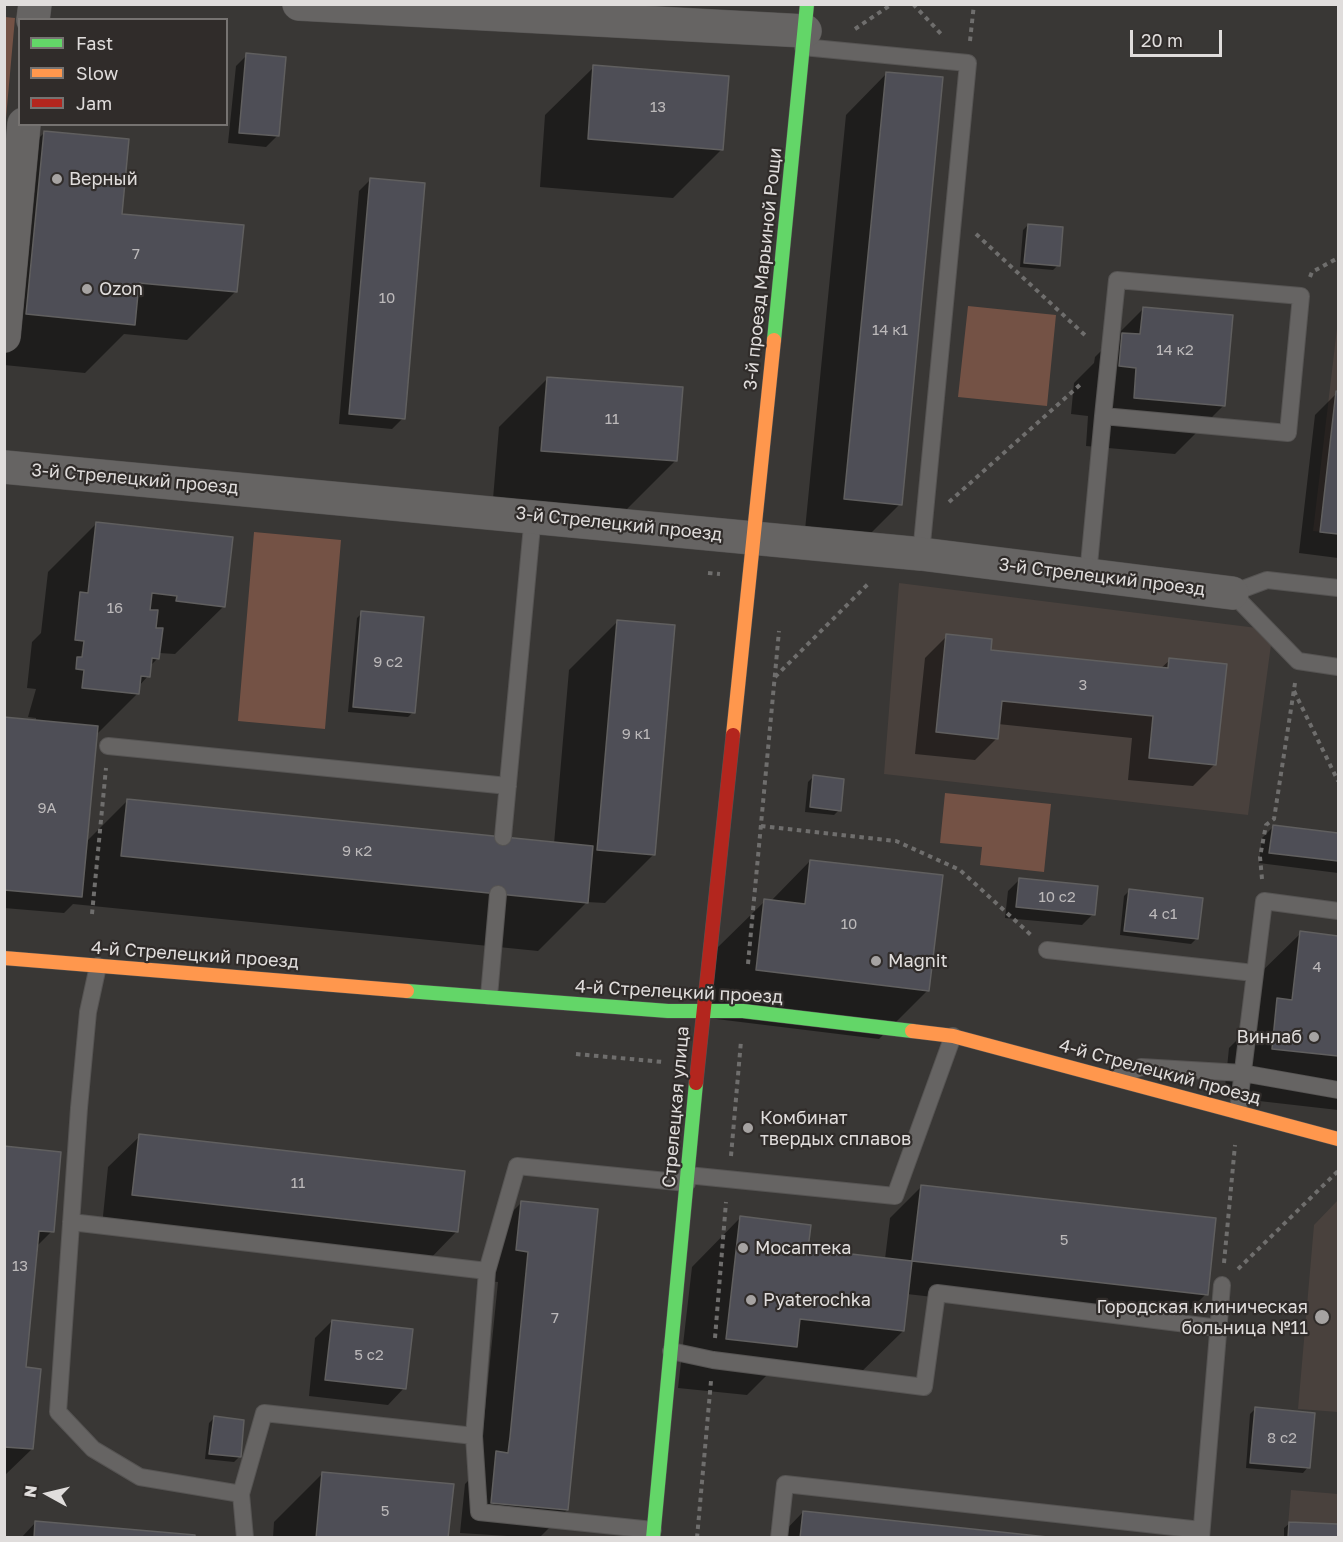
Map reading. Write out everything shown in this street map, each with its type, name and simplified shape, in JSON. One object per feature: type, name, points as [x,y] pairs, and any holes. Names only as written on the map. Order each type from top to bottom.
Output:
[{"type":"street","points":[[298,4],[805,28]]},
{"type":"street","name":"3-й проезд Марьиной Рощи","points":[[754,537],[805,28]]},
{"type":"street","points":[[4,336],[24,126]]},
{"type":"street","name":"3-й Стрелецкий проезд","points":[[4,467],[533,515],[921,554],[1232,593]]},
{"type":"street","name":"Стрелецкая улица","points":[[653,1534],[703,1010],[754,537]]},
{"type":"street","name":"4-й Стрелецкий проезд","points":[[4,958],[668,1011],[743,1011],[953,1036],[1338,1139]]},
{"type":"lane","points":[[805,28],[968,63],[921,554]]},
{"type":"lane","points":[[1088,575],[1103,416],[1117,280],[1301,297],[1288,433],[1103,416]]},
{"type":"lane","points":[[503,837],[533,515]]},
{"type":"lane","points":[[1338,588],[1267,580],[1232,593],[1298,661],[1338,667]]},
{"type":"lane","points":[[108,746],[508,786]]},
{"type":"lane","points":[[489,996],[498,894]]},
{"type":"lane","points":[[1238,1111],[1264,901],[1338,911]]},
{"type":"lane","points":[[1047,950],[1254,973]]},
{"type":"lane","points":[[98,966],[88,1012],[70,1222],[58,1412],[93,1449],[140,1477],[241,1494]]},
{"type":"lane","points":[[653,1534],[479,1512],[474,1436],[487,1271],[517,1166],[687,1179],[729,1178],[895,1196],[953,1036]]},
{"type":"lane","points":[[1113,1078],[1141,1067],[1242,1073],[1338,1090]]},
{"type":"lane","points":[[70,1222],[487,1271]]},
{"type":"lane","points":[[779,1538],[785,1484],[1201,1534],[1222,1285]]},
{"type":"lane","points":[[671,1351],[713,1360],[924,1387],[937,1293],[1219,1328]]},
{"type":"lane","points":[[245,1538],[241,1494],[264,1413],[474,1436]]},
{"type":"path","points":[[968,63],[974,4]]},
{"type":"path","points":[[953,212],[1109,358]]},
{"type":"path","points":[[1301,297],[1312,272],[1338,258]]},
{"type":"path","points":[[748,964],[780,624]]},
{"type":"path","points":[[1264,901],[1260,857],[1266,825],[1274,819],[1298,661]]},
{"type":"path","points":[[1294,691],[1338,781]]},
{"type":"path","points":[[92,914],[108,746]]},
{"type":"path","points":[[761,826],[896,841],[960,870],[1047,950]]},
{"type":"path","points":[[697,1538],[741,1040]]},
{"type":"path","points":[[576,1054],[663,1062]]},
{"type":"path","points":[[1222,1285],[1238,1111]]},
{"type":"path","points":[[1222,1285],[1338,1171]]},
{"type":"shaded area","points":[[4,17],[15,18],[5,129]]},
{"type":"shaded area","points":[[968,306],[1056,315],[1047,406],[958,397]]},
{"type":"shaded area","points":[[1338,320],[1338,534],[1313,531]]},
{"type":"shaded area","points":[[254,532],[341,540],[325,729],[238,721]]},
{"type":"shaded area","points":[[899,583],[1273,630],[1248,815],[884,774]]},
{"type":"shaded area","points":[[945,793],[1051,804],[1044,872],[980,865],[982,847],[940,843]]},
{"type":"shaded area","name":"Городская клиническая больница №11","points":[[1338,1200],[1338,1412],[1298,1409],[1314,1225]]},
{"type":"shaded area","points":[[1291,1490],[1338,1494],[1338,1537],[1287,1538]]},
{"type":"building","points":[[246,53],[286,57],[279,136],[239,133]]},
{"type":"building","points":[[593,65],[729,76],[723,150],[588,139]]},
{"type":"building","points":[[886,72],[943,77],[902,505],[844,499]]},
{"type":"building","points":[[44,131],[129,139],[122,214],[244,225],[237,292],[139,283],[135,325],[26,314]]},
{"type":"building","points":[[370,178],[425,183],[405,419],[349,414]]},
{"type":"building","points":[[1028,224],[1063,227],[1060,266],[1024,263]]},
{"type":"building","points":[[1143,307],[1233,315],[1225,406],[1134,398],[1136,368],[1119,366],[1122,333],[1140,334]]},
{"type":"building","points":[[547,377],[683,387],[677,461],[541,451]]},
{"type":"building","points":[[1336,391],[1338,392],[1338,534],[1320,532]]},
{"type":"building","points":[[96,522],[233,537],[225,607],[176,601],[177,596],[152,593],[150,610],[158,610],[156,628],[163,628],[159,659],[152,658],[150,677],[141,676],[139,694],[82,688],[84,670],[76,669],[77,657],[82,657],[84,641],[75,640],[80,592],[88,593]]},
{"type":"building","points":[[361,611],[424,617],[415,713],[353,707]]},
{"type":"building","points":[[617,620],[675,625],[655,855],[597,850]]},
{"type":"building","points":[[946,634],[992,639],[991,650],[1168,668],[1169,658],[1227,664],[1216,765],[1149,758],[1153,716],[1002,701],[998,739],[936,732]]},
{"type":"building","points":[[4,717],[98,726],[82,897],[4,890]]},
{"type":"building","points":[[813,775],[844,779],[841,811],[810,807]]},
{"type":"building","points":[[127,799],[593,846],[588,903],[121,856]]},
{"type":"building","points":[[1273,825],[1338,833],[1338,861],[1269,853]]},
{"type":"building","points":[[810,860],[943,875],[929,991],[756,970],[764,899],[805,904]]},
{"type":"building","points":[[1019,878],[1098,886],[1095,915],[1016,907]]},
{"type":"building","points":[[1129,889],[1203,898],[1198,939],[1124,931]]},
{"type":"building","points":[[1300,931],[1338,936],[1338,1056],[1272,1049],[1277,998],[1292,1000]]},
{"type":"building","points":[[139,1134],[465,1171],[458,1232],[132,1195]]},
{"type":"building","points":[[4,1146],[61,1152],[54,1232],[39,1231],[26,1367],[41,1369],[33,1449],[4,1447]]},
{"type":"building","points":[[921,1185],[1216,1218],[1208,1295],[912,1261]]},
{"type":"building","points":[[521,1201],[598,1209],[568,1510],[491,1503],[496,1451],[508,1453],[510,1437],[528,1252],[516,1250]]},
{"type":"building","points":[[740,1216],[811,1225],[808,1249],[912,1261],[904,1331],[800,1319],[797,1347],[726,1339]]},
{"type":"building","points":[[332,1320],[413,1329],[406,1389],[325,1380]]},
{"type":"building","points":[[1255,1407],[1315,1413],[1310,1468],[1250,1463]]},
{"type":"building","points":[[214,1416],[244,1420],[241,1457],[209,1454]]},
{"type":"building","points":[[322,1472],[454,1484],[448,1538],[316,1538]]},
{"type":"building","points":[[803,1511],[1057,1538],[800,1538]]},
{"type":"building","points":[[35,1521],[195,1535],[195,1538],[34,1538]]},
{"type":"building","points":[[1289,1522],[1338,1524],[1338,1538],[1288,1538]]},
{"type":"traffic: fast","points":[[774,340],[807,4]]},
{"type":"traffic: fast","points":[[407,991],[668,1011],[743,1011],[912,1031]]},
{"type":"traffic: fast","points":[[653,1538],[696,1083]]},
{"type":"traffic: slow","points":[[733,735],[774,340]]},
{"type":"traffic: slow","points":[[4,958],[407,991]]},
{"type":"traffic: slow","points":[[912,1031],[953,1036],[1338,1139]]},
{"type":"traffic: jam","points":[[696,1083],[733,735]]},
{"type":"place","name":"Верный","points":[[57,179]]},
{"type":"place","name":"Ozon","points":[[87,289]]},
{"type":"place","name":"Magnit","points":[[876,961]]},
{"type":"place","name":"Винлаб","points":[[1314,1037]]},
{"type":"place","name":"Комбинат твердых сплавов","points":[[748,1128]]},
{"type":"place","name":"Мосаптека","points":[[743,1248]]},
{"type":"place","name":"Pyaterochka","points":[[751,1300]]},
{"type":"place","name":"Городская клиническая больница №11","points":[[1322,1317]]}]
